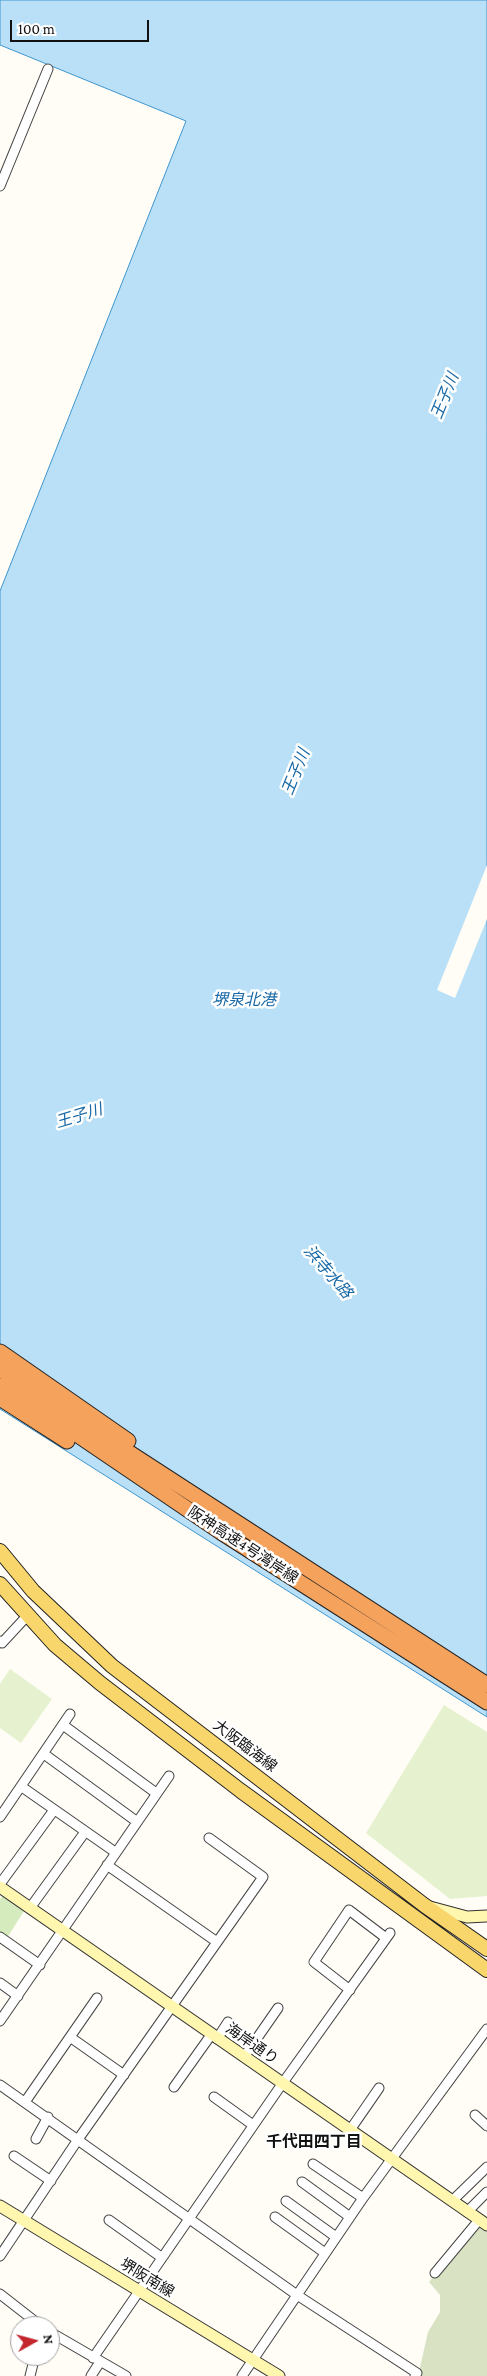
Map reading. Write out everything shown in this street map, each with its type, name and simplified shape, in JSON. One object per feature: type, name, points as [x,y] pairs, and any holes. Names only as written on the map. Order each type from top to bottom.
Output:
[{"type":"highway","points":[[2,1358],[100,1420],[161,1467],[332,1586],[487,1685]]},
{"type":"highway","name":"阪神高速4号湾岸線","points":[[0,1386],[78,1435],[221,1532],[487,1702]]},
{"type":"highway","points":[[0,1398],[221,1532]]},
{"type":"main road","name":"大阪臨海線","points":[[0,1551],[33,1591],[112,1666],[424,1905],[487,1949]]},
{"type":"main road","points":[[0,1584],[55,1645],[100,1683],[391,1902],[487,1970]]},
{"type":"street","points":[[0,186],[48,69]]},
{"type":"street","points":[[0,1641],[2,1643],[27,1616]]},
{"type":"street","points":[[0,1817],[70,1714]]},
{"type":"street","points":[[63,1725],[156,1793]]},
{"type":"street","points":[[44,1754],[136,1822]]},
{"type":"street","points":[[0,2021],[169,1776]]},
{"type":"street","points":[[22,1787],[115,1852]]},
{"type":"street","points":[[0,1886],[54,1810]]},
{"type":"street","points":[[30,1908],[85,1832]]},
{"type":"street","points":[[0,2256],[79,2138],[172,2008],[262,1877],[209,1838]]},
{"type":"street","points":[[107,1865],[217,1942]]},
{"type":"street","name":"海岸通り","points":[[0,1886],[172,2008],[483,2222]]},
{"type":"street","points":[[391,1902],[487,1978]]},
{"type":"street","points":[[424,1905],[467,1917],[487,1916]]},
{"type":"street","points":[[91,2376],[96,2360],[138,2290],[253,2124],[350,1990],[388,1935],[349,1910],[314,1962],[350,1990]]},
{"type":"street","points":[[0,1936],[40,1965]]},
{"type":"street","points":[[0,1983],[18,1996]]},
{"type":"street","points":[[25,2102],[97,1998]]},
{"type":"street","points":[[244,2057],[278,2008]]},
{"type":"street","points":[[174,2087],[228,2022]]},
{"type":"street","points":[[242,2376],[363,2198],[487,2028]]},
{"type":"street","points":[[70,2037],[124,2075]]},
{"type":"street","points":[[0,2085],[79,2138],[188,2219],[297,2295],[417,2373],[415,2376]]},
{"type":"street","points":[[350,2130],[379,2088]]},
{"type":"street","points":[[214,2097],[253,2124]]},
{"type":"street","points":[[475,2115],[487,2126]]},
{"type":"street","points":[[36,2140],[48,2118]]},
{"type":"street","points":[[14,2156],[51,2181]]},
{"type":"street","points":[[313,2164],[363,2198]]},
{"type":"street","points":[[452,2201],[487,2167]]},
{"type":"street","points":[[302,2182],[350,2217]]},
{"type":"street","points":[[467,2212],[487,2192]]},
{"type":"street","points":[[286,2201],[336,2237]]},
{"type":"street","name":"堺阪南線","points":[[0,2206],[279,2376]]},
{"type":"street","points":[[275,2217],[325,2253]]},
{"type":"street","points":[[109,2220],[161,2257]]},
{"type":"street","points":[[435,2273],[483,2222]]},
{"type":"street","points":[[0,2294],[28,2316]]},
{"type":"street","points":[[60,2338],[126,2376]]},
{"type":"green space","points":[[10,1669],[52,1699],[21,1743],[0,1728],[0,1684]]},
{"type":"green space","points":[[444,1705],[487,1732],[487,1896],[450,1899],[366,1833]]},
{"type":"green space","points":[[3,1895],[24,1911],[7,1938],[0,1933],[0,1899]]},
{"type":"green space","points":[[477,2225],[487,2232],[487,2376],[418,2376],[428,2332],[440,2312],[440,2295],[429,2282]]},
{"type":"water","name":"堺泉北港","points":[[0,0],[487,0],[487,1717],[0,1409],[0,591],[186,121],[0,45]]},
{"type":"pier","points":[[487,865],[487,919],[455,998],[437,990]]},
{"type":"district","name":"千代田四丁目","points":[[314,2142]]},
{"type":"water label","name":"王子川","points":[[445,396]]},
{"type":"water label","name":"王子川","points":[[296,772]]},
{"type":"water label","name":"王子川","points":[[79,1116]]},
{"type":"water label","name":"浜寺水路","points":[[328,1272]]}]
